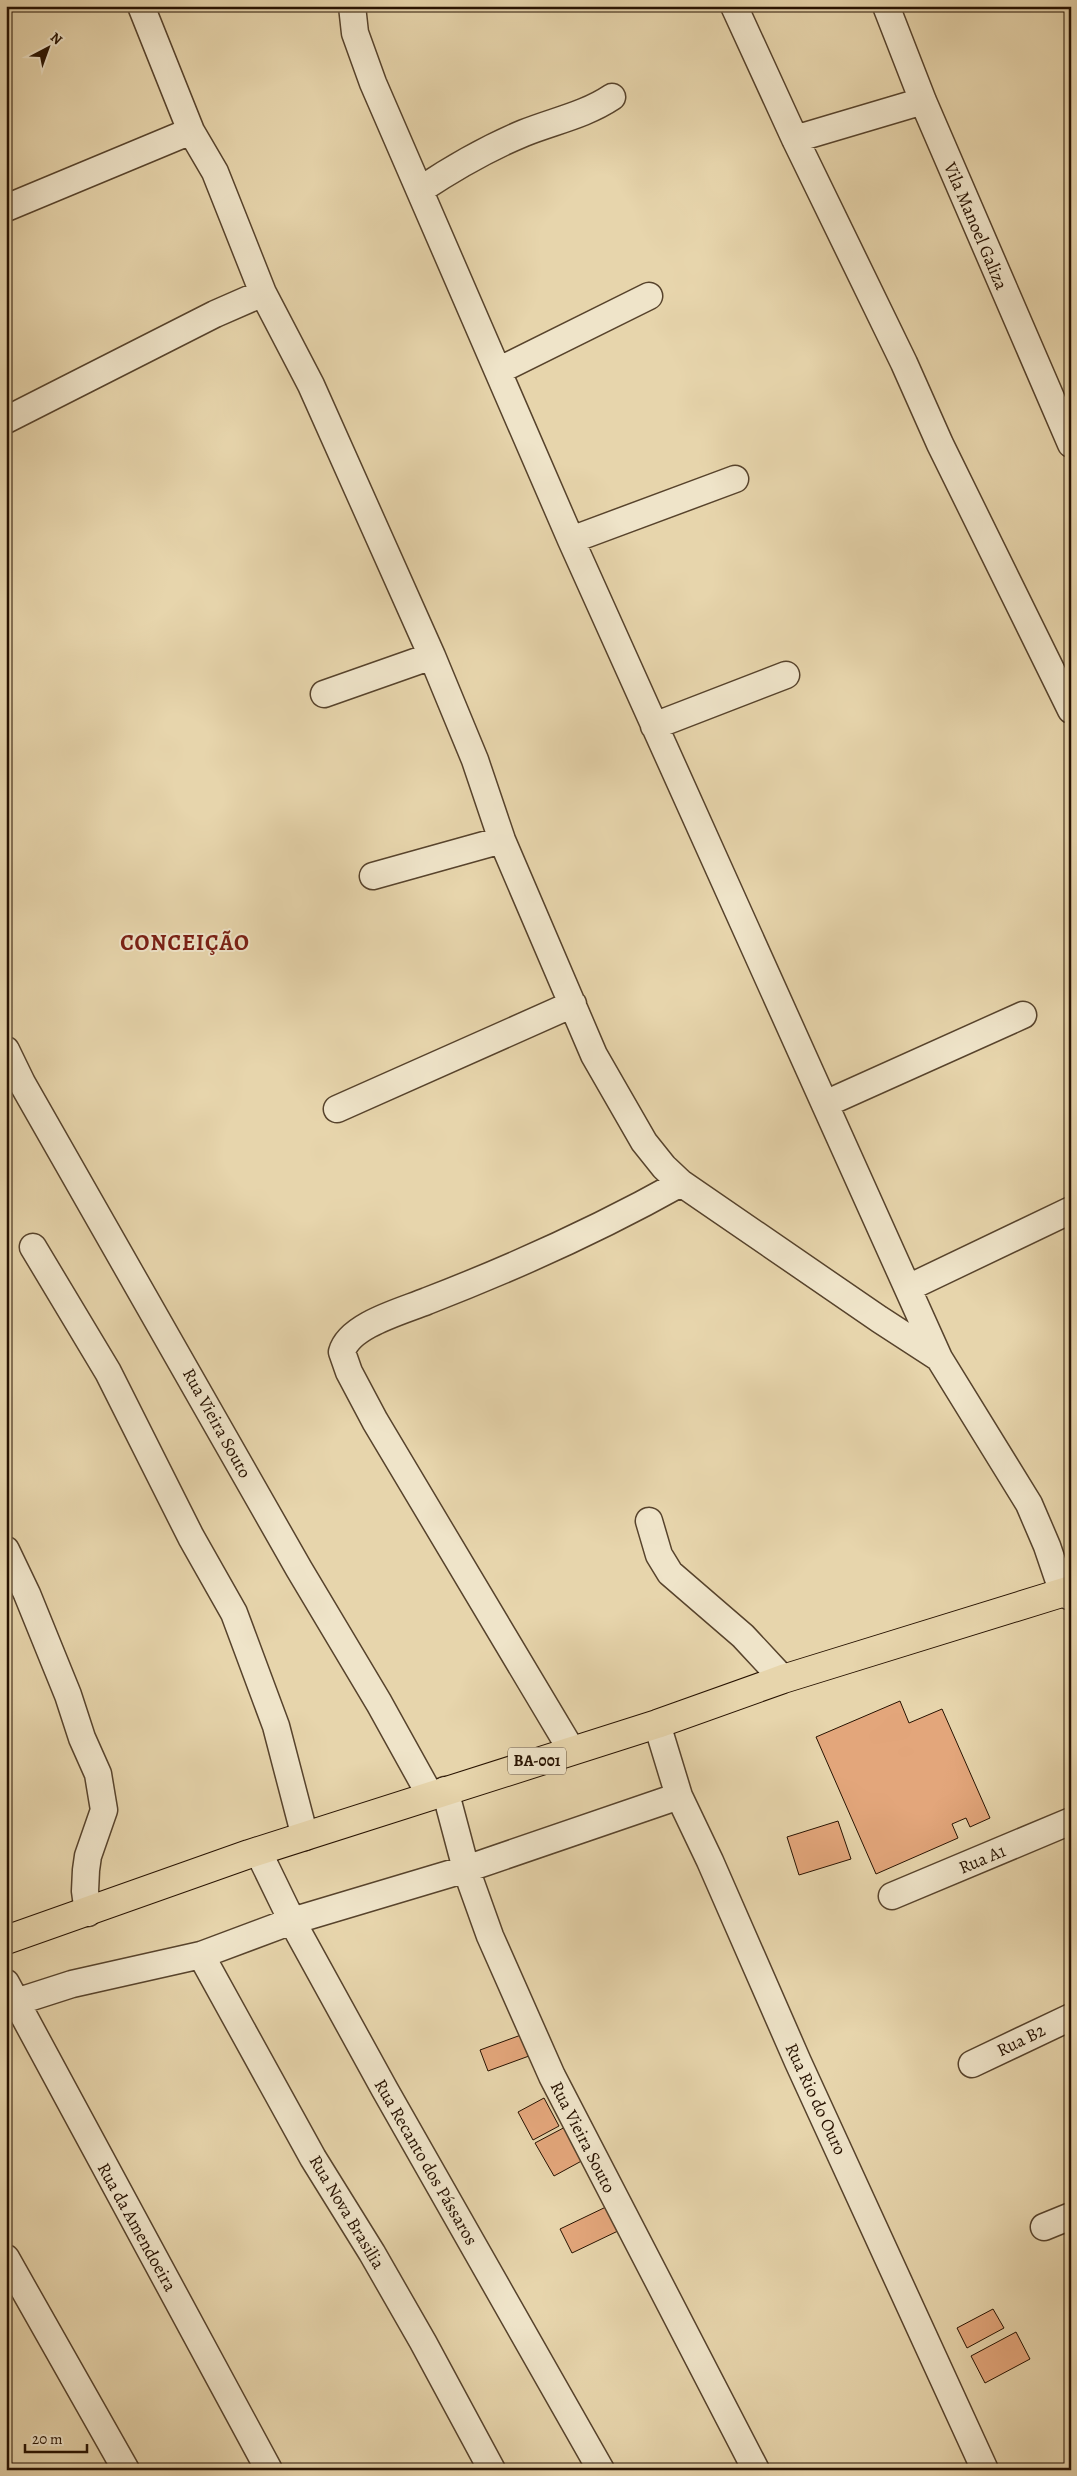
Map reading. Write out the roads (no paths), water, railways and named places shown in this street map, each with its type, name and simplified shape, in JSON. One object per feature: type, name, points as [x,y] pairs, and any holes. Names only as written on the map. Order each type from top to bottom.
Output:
[{"type":"main road","name":"BA-001","points":[[6,1940],[88,1913],[258,1851],[656,1724],[784,1679],[969,1620],[1068,1594]]},
{"type":"street","points":[[141,6],[191,131],[215,172],[262,293],[311,385],[432,656],[475,760],[502,840],[594,1055],[627,1115],[644,1142],[664,1167],[681,1183],[863,1309],[939,1358]]},
{"type":"street","points":[[734,6],[795,139],[904,363],[940,444],[1071,710]]},
{"type":"street","name":"Vila Manoel Galiza","points":[[886,6],[923,101],[1071,444]]},
{"type":"street","points":[[352,7],[355,33],[373,83],[571,540],[654,726],[740,910],[939,1358],[1029,1504],[1068,1594]]},
{"type":"street","points":[[420,190],[443,175],[506,141],[594,108],[612,97]]},
{"type":"street","points":[[795,139],[923,101]]},
{"type":"street","points":[[6,208],[191,131]]},
{"type":"street","points":[[6,420],[215,314],[262,293]]},
{"type":"street","points":[[498,371],[649,296]]},
{"type":"street","points":[[571,540],[735,479]]},
{"type":"street","points":[[324,694],[432,656]]},
{"type":"street","points":[[654,726],[786,675]]},
{"type":"street","points":[[373,876],[502,840]]},
{"type":"street","points":[[337,1109],[406,1076],[573,1004]]},
{"type":"street","points":[[825,1104],[1022,1015]]},
{"type":"street","name":"Rua Vieira Souto","points":[[6,1050],[22,1083],[299,1569],[379,1703],[438,1792],[490,1936],[552,2076],[756,2470]]},
{"type":"street","points":[[572,1751],[379,1428],[347,1366],[342,1352],[346,1340],[350,1336],[382,1319],[534,1259],[641,1206],[681,1183]]},
{"type":"street","points":[[908,1288],[1071,1210]]},
{"type":"street","points":[[32,1247],[108,1372],[191,1537],[234,1613],[276,1726],[305,1837]]},
{"type":"street","points":[[650,1521],[659,1555],[670,1573],[743,1636],[784,1679]]},
{"type":"street","points":[[6,1550],[27,1594],[68,1695],[82,1738],[98,1774],[104,1810],[88,1856],[85,1891],[88,1913]]},
{"type":"street","name":"Rua Rio do Ouro","points":[[656,1724],[679,1796],[710,1861],[798,2062],[985,2470]]},
{"type":"street","points":[[11,1993],[72,1984],[201,1955],[292,1921],[466,1869],[679,1796]]},
{"type":"street","name":"Rua A1","points":[[892,1896],[1071,1821]]},
{"type":"street","name":"Rua Recanto dos Pássaros","points":[[258,1851],[292,1921],[385,2090],[601,2470]]},
{"type":"street","name":"Rua Nova Brasilia","points":[[201,1955],[313,2158],[372,2253],[423,2342],[492,2470]]},
{"type":"street","name":"Rua da Amendoeira","points":[[11,1993],[270,2470]]},
{"type":"street","name":"Rua B2","points":[[972,2064],[1071,2017]]},
{"type":"street","points":[[1044,2227],[1071,2216]]},
{"type":"street","points":[[6,2258],[126,2470]]},
{"type":"district","name":"CONCEIÇÃO","points":[[185,943]]}]
